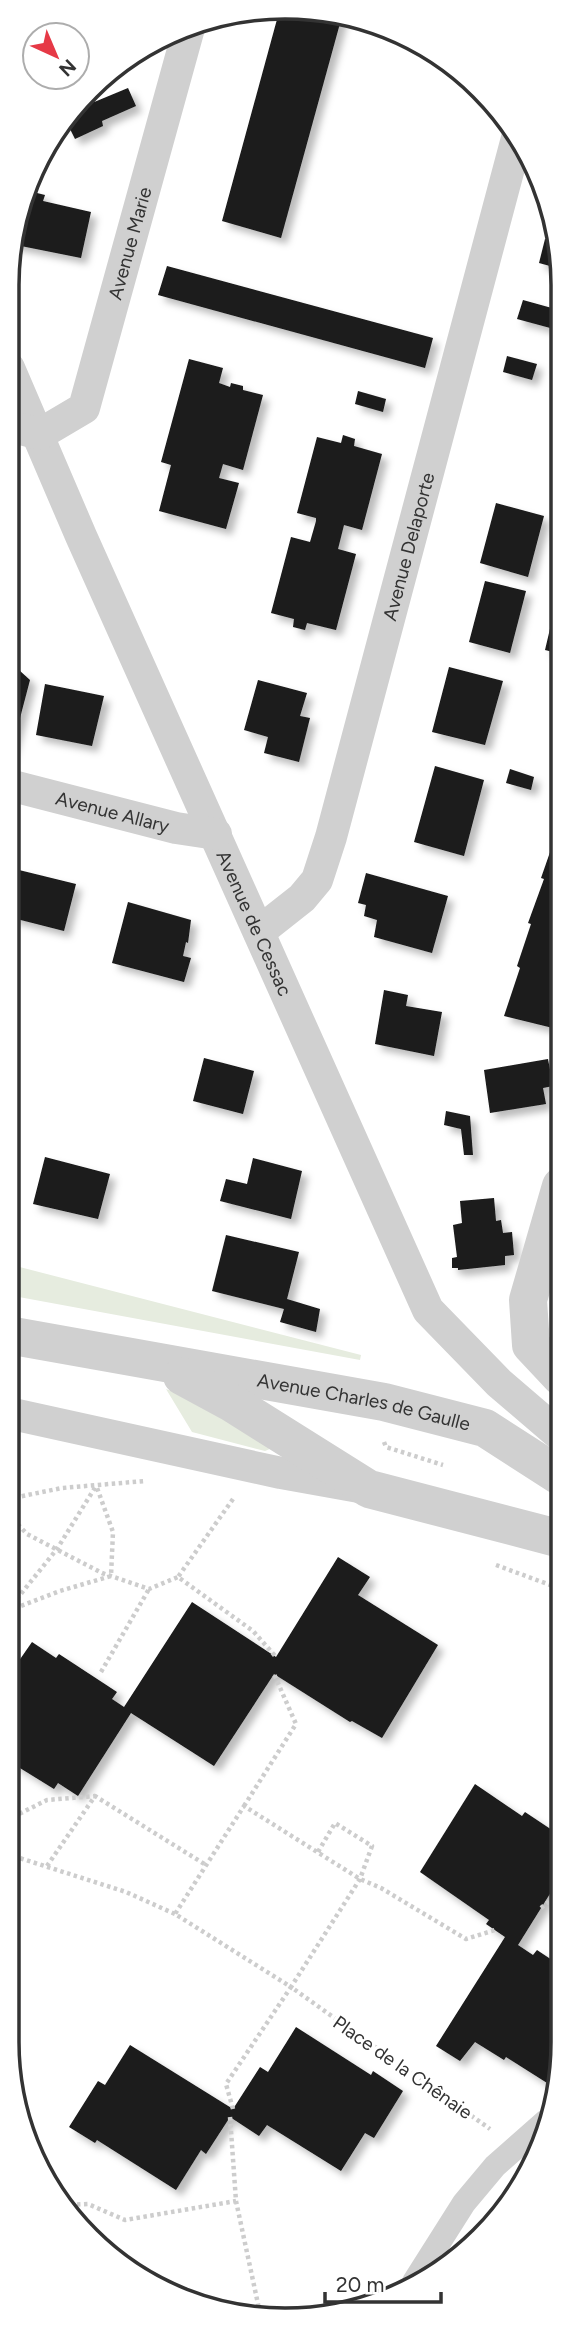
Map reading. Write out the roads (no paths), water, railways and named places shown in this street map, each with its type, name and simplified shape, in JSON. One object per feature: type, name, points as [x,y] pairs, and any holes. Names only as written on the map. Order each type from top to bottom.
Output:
[{"type":"street","name":"Avenue Marie","points":[[40,434],[84,408],[187,37]]},
{"type":"street","name":"Avenue Delaporte","points":[[259,932],[302,898],[317,880],[331,837],[514,150]]},
{"type":"street","name":"Avenue de Cessac","points":[[19,389],[428,1311],[499,1383],[551,1427]]},
{"type":"street","points":[[19,429],[40,434]]},
{"type":"street","name":"Avenue Allary","points":[[19,788],[176,828],[216,834]]},
{"type":"street","points":[[551,1221],[528,1300],[531,1345],[551,1366]]},
{"type":"street","name":"Avenue Charles de Gaulle","points":[[19,1337],[383,1402],[485,1428],[551,1467]]},
{"type":"street","name":"Avenue Charles de Gaulle","points":[[156,1361],[230,1402],[369,1489]]},
{"type":"street","name":"Avenue Charles de Gaulle","points":[[19,1415],[281,1473],[369,1489],[551,1536]]},
{"type":"street","points":[[423,2269],[464,2203],[495,2166],[536,2131]]}]
